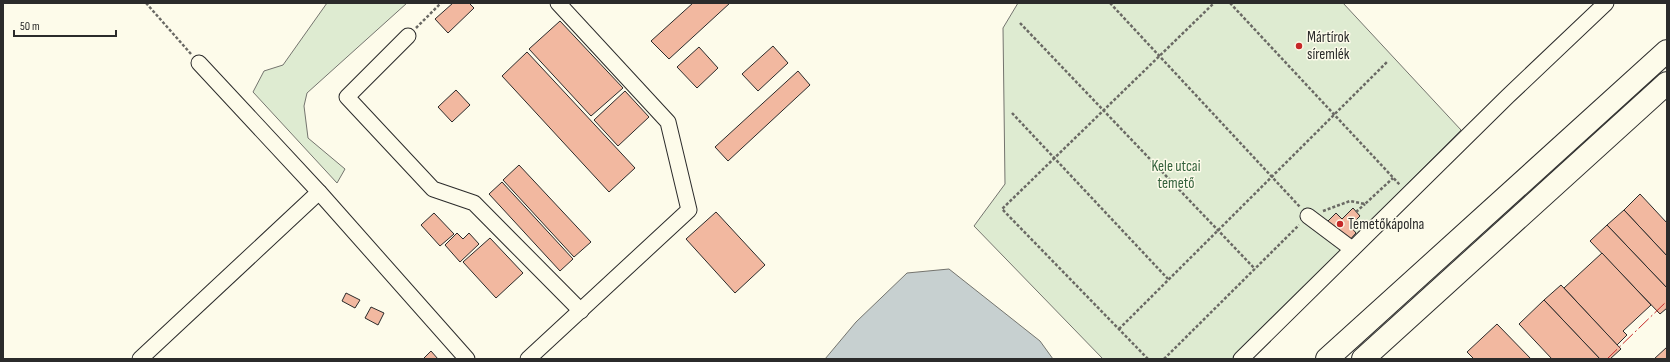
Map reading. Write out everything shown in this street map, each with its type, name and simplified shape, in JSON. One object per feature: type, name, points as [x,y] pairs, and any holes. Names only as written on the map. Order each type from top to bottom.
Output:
[{"type":"highway","points":[[1327,359],[1667,51]]},
{"type":"highway","points":[[1363,359],[1667,83]]},
{"type":"street","points":[[528,359],[689,210],[668,122],[558,3]]},
{"type":"street","points":[[1241,359],[1352,249],[1606,3]]},
{"type":"street","points":[[408,36],[347,97],[433,189],[474,203],[581,311]]},
{"type":"street","points":[[199,63],[319,192],[467,359]]},
{"type":"street","points":[[140,359],[319,192]]},
{"type":"street","points":[[1308,216],[1352,249]]},
{"type":"path","points":[[146,3],[199,63]]},
{"type":"path","points":[[408,36],[441,3]]},
{"type":"path","points":[[1110,3],[1308,216]]},
{"type":"path","points":[[1148,359],[1002,209],[1214,3]]},
{"type":"path","points":[[1230,3],[1409,194]]},
{"type":"path","points":[[1020,23],[1255,269]]},
{"type":"path","points":[[1119,329],[1388,61]]},
{"type":"path","points":[[1012,113],[1168,279]]},
{"type":"path","points":[[1356,212],[1393,178]]},
{"type":"path","points":[[1164,359],[1308,216],[1350,201],[1365,204]]},
{"type":"green space","points":[[327,3],[407,3],[307,93],[304,106],[308,138],[345,169],[337,183],[253,92],[264,71],[283,65]]},
{"type":"green space","name":"Kele utcai temető","points":[[1018,3],[1343,3],[1461,130],[1234,359],[1103,359],[974,226],[1005,184],[1003,28]]},
{"type":"shaded area","points":[[949,269],[1040,341],[1053,359],[825,359],[856,322],[907,273]]},
{"type":"building","points":[[453,3],[469,3],[474,8],[448,33],[435,19]]},
{"type":"building","points":[[693,3],[730,3],[669,59],[651,41]]},
{"type":"building","points":[[560,21],[623,88],[591,116],[529,49]]},
{"type":"building","points":[[773,46],[788,63],[758,91],[742,74]]},
{"type":"building","points":[[699,47],[718,68],[697,88],[677,67]]},
{"type":"building","points":[[527,52],[635,168],[609,192],[502,76]]},
{"type":"building","points":[[798,71],[810,85],[728,161],[715,147]]},
{"type":"building","points":[[456,90],[470,105],[452,122],[438,107]]},
{"type":"building","points":[[625,91],[649,117],[618,146],[594,120]]},
{"type":"building","points":[[519,165],[591,242],[574,257],[503,180]]},
{"type":"building","points":[[502,182],[573,259],[560,271],[489,194]]},
{"type":"building","points":[[1640,194],[1667,223],[1667,256],[1624,210]]},
{"type":"building","name":"Temetőkápolna","points":[[1353,208],[1360,216],[1350,226],[1356,233],[1347,243],[1327,222],[1336,213],[1342,219]]},
{"type":"building","points":[[1624,210],[1667,256],[1667,288],[1607,225]]},
{"type":"building","points":[[716,212],[765,265],[735,293],[686,239]]},
{"type":"building","points":[[434,213],[454,234],[440,246],[421,225]]},
{"type":"building","points":[[1607,225],[1667,288],[1667,308],[1660,314],[1590,241]]},
{"type":"building","points":[[457,233],[463,239],[469,233],[479,244],[460,262],[445,245]]},
{"type":"building","points":[[490,238],[523,273],[496,298],[463,262]]},
{"type":"building","points":[[1602,253],[1651,305],[1623,331],[1627,335],[1617,345],[1564,288]]},
{"type":"building","points":[[1561,285],[1621,349],[1610,359],[1600,359],[1544,300]]},
{"type":"building","points":[[346,293],[360,300],[355,308],[342,301]]},
{"type":"building","points":[[1544,300],[1600,359],[1552,359],[1519,324]]},
{"type":"building","points":[[371,307],[384,313],[378,325],[365,318]]},
{"type":"building","points":[[1497,324],[1531,359],[1474,359],[1467,352]]},
{"type":"building","points":[[1667,347],[1667,359],[1654,359]]},
{"type":"building","points":[[431,351],[438,359],[423,359]]},
{"type":"power","points":[[1607,359],[1667,301]]},
{"type":"place","name":"Mártírok síremlék","points":[[1299,46]]},
{"type":"place","name":"Temetőkápolna","points":[[1340,224]]}]
